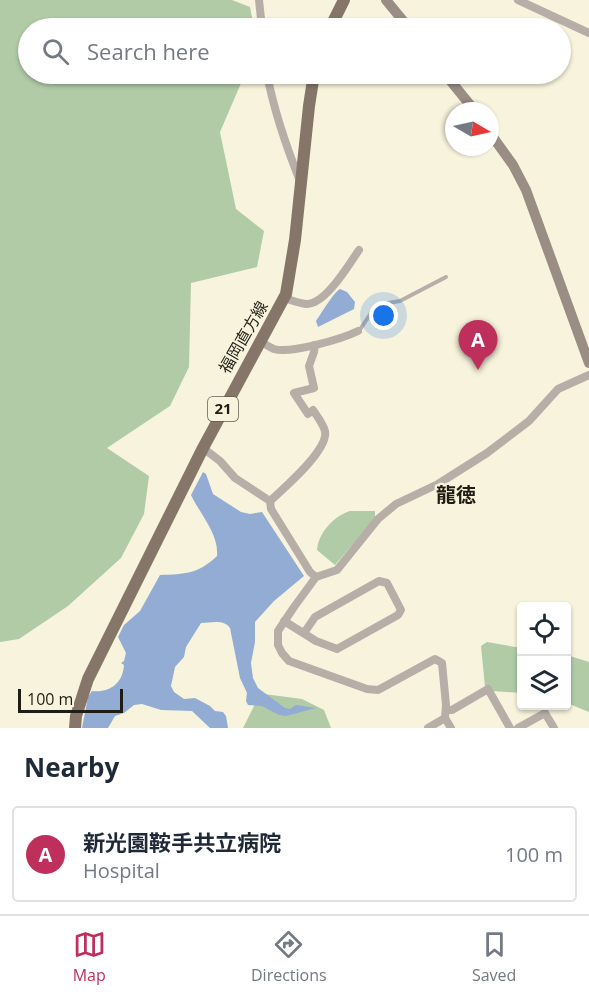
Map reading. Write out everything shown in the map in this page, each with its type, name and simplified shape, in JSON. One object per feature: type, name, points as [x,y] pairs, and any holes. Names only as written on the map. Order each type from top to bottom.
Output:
[{"type":"main road","points":[[335,18],[344,0]]},
{"type":"main road","name":"福岡直方線","points":[[75,728],[76,716],[88,679],[231,392],[284,298],[295,240],[312,84]]},
{"type":"street","points":[[259,0],[261,18]]},
{"type":"street","points":[[386,0],[401,18]]},
{"type":"street","points":[[518,0],[557,18]]},
{"type":"street","points":[[571,25],[589,33]]},
{"type":"street","points":[[269,84],[286,147],[302,185]]},
{"type":"street","points":[[453,84],[468,102]]},
{"type":"street","points":[[499,145],[526,190],[589,363]]},
{"type":"street","points":[[284,298],[308,304],[317,301],[359,250]]},
{"type":"street","points":[[261,342],[275,349],[315,345],[346,338],[358,331]]},
{"type":"street","points":[[270,501],[306,466],[325,440],[325,430],[313,410],[308,414],[294,393],[314,388],[309,366],[315,345]]},
{"type":"street","points":[[451,728],[446,714],[442,663],[435,659],[378,690],[368,689],[290,661],[278,645],[278,631],[316,577],[337,570],[378,519],[396,504],[438,484],[487,453],[529,421],[558,389],[589,375]]},
{"type":"street","points":[[203,448],[220,461],[235,478],[270,501],[271,509],[310,572],[316,577]]},
{"type":"street","points":[[284,621],[316,641],[338,649],[399,615],[401,610],[387,583],[379,581],[315,617],[304,633]]},
{"type":"street","points":[[428,728],[452,710],[488,689],[510,728]]},
{"type":"street","points":[[518,728],[545,713],[554,728]]},
{"type":"lane","points":[[358,331],[373,310],[382,304],[400,301],[446,277]]},
{"type":"green space","points":[[0,0],[232,0],[250,7],[252,18],[18,18],[18,84],[241,84],[220,132],[236,209],[264,231],[257,267],[191,283],[189,367],[170,406],[107,448],[149,476],[144,514],[121,558],[68,606],[19,639],[0,642]]},
{"type":"green space","points":[[350,511],[375,511],[375,518],[335,565],[317,550],[318,544],[328,526],[338,517]]},
{"type":"green space","points":[[487,642],[517,647],[517,693],[492,691],[485,687],[481,646]]},
{"type":"green space","points":[[571,656],[589,662],[589,712],[571,705]]},
{"type":"green space","points":[[264,694],[302,699],[324,710],[331,728],[243,728],[256,702]]},
{"type":"water","points":[[340,289],[347,292],[355,302],[354,309],[318,327],[316,321]]},
{"type":"water","points":[[203,472],[206,474],[213,494],[241,512],[250,514],[262,512],[304,576],[274,601],[255,622],[255,642],[251,663],[253,678],[258,688],[285,708],[290,709],[296,705],[316,708],[286,716],[262,706],[248,705],[230,628],[221,622],[201,623],[186,647],[184,657],[175,667],[171,686],[174,692],[184,699],[195,698],[215,711],[223,712],[228,728],[210,728],[192,711],[161,710],[142,704],[134,705],[124,713],[115,716],[108,728],[82,728],[88,697],[92,691],[110,688],[121,677],[124,665],[121,663],[126,653],[118,637],[124,625],[140,611],[160,575],[197,570],[217,556],[212,532],[191,495]]},
{"type":"place","name":"新光園鞍手共立病院","points":[[478,370]]},
{"type":"district","name":"龍徳","points":[[456,495]]}]
